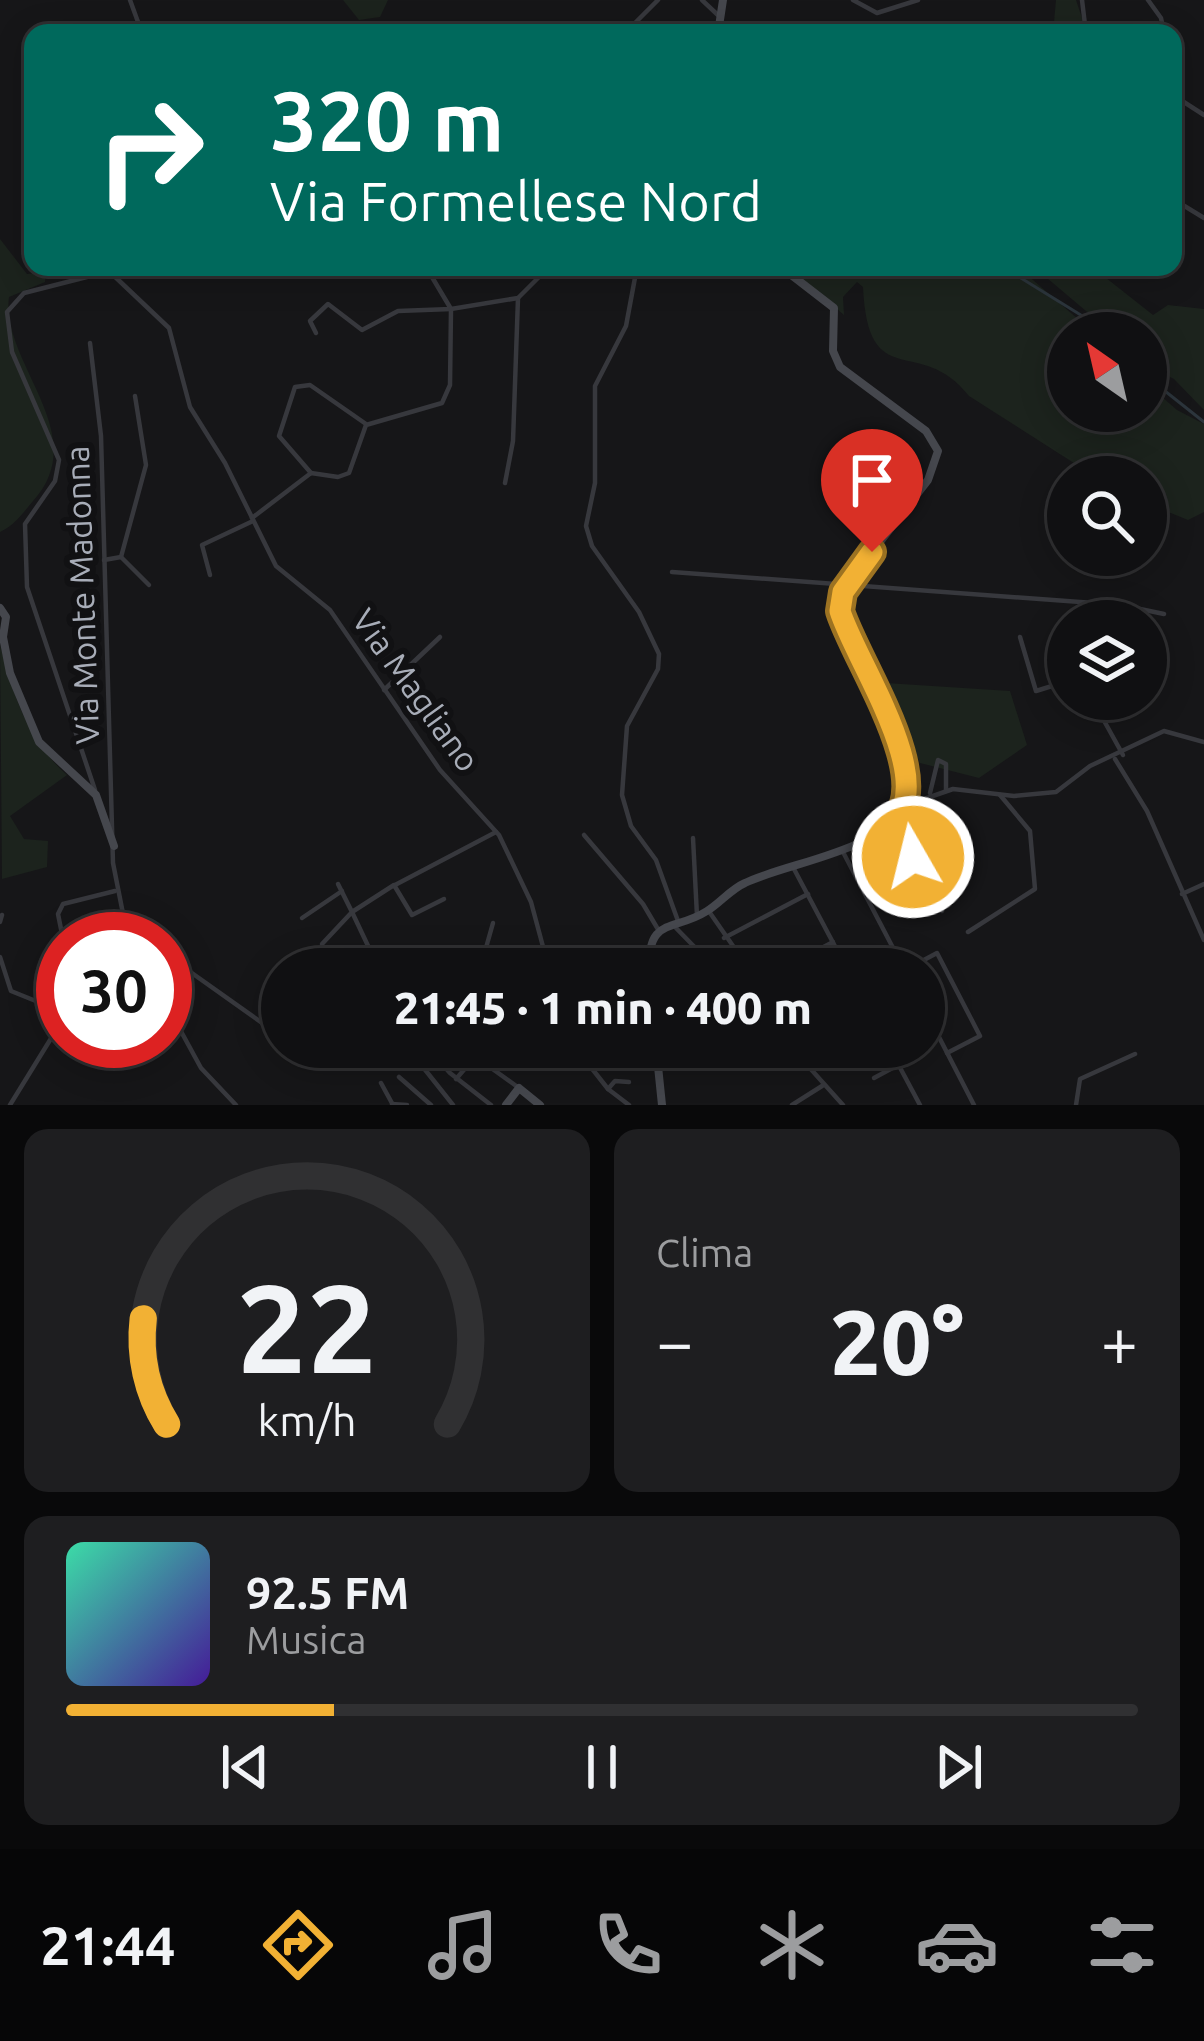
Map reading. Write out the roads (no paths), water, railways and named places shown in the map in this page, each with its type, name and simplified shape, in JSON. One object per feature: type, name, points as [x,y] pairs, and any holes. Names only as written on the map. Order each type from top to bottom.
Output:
[{"type":"street","points":[[634,24],[658,0]]},
{"type":"street","points":[[702,0],[720,17]]},
{"type":"street","points":[[719,24],[723,0]]},
{"type":"street","points":[[853,0],[877,13],[918,0]]},
{"type":"street","points":[[99,276],[20,295],[10,304],[7,321],[13,355],[59,458],[55,482],[32,506],[23,531],[28,594],[114,846]]},
{"type":"street","name":"Via Magliano","points":[[114,276],[169,328],[190,407],[279,569],[330,610],[442,774],[496,832],[525,886],[543,948]]},
{"type":"street","points":[[366,425],[349,472],[338,477],[311,473],[279,436],[294,388],[311,385],[366,425],[426,411],[446,399],[451,309],[431,276]]},
{"type":"street","points":[[316,333],[310,321],[328,304],[362,331],[397,311],[451,309],[518,298],[543,276]]},
{"type":"street","points":[[635,276],[625,330],[596,382],[595,483],[586,529],[658,651],[658,669],[626,730],[622,795],[634,830],[656,860],[675,922],[698,948]]},
{"type":"street","points":[[792,276],[836,312],[833,352],[838,365],[926,431],[938,451],[928,480],[845,587],[841,614],[890,726],[907,780],[907,805]]},
{"type":"street","points":[[505,482],[513,441],[518,298]]},
{"type":"street","name":"Via Monte Madonna","points":[[89,343],[99,404],[115,891],[120,912]]},
{"type":"street","points":[[121,557],[146,465],[135,396]]},
{"type":"street","points":[[209,575],[202,545],[253,520],[311,473]]},
{"type":"street","points":[[104,560],[121,557]]},
{"type":"street","points":[[121,557],[149,585]]},
{"type":"street","points":[[672,572],[1047,600]]},
{"type":"street","points":[[0,608],[6,617],[3,638],[11,678],[39,742],[96,795]]},
{"type":"street","points":[[1020,637],[1036,691],[1047,688]]},
{"type":"street","points":[[384,690],[440,638]]},
{"type":"street","points":[[1104,720],[1123,754]]},
{"type":"street","points":[[649,948],[659,931],[708,910],[744,883],[841,849],[894,821],[907,805],[929,795],[946,790],[1000,795],[1056,792],[1090,766],[1114,759],[1164,731],[1204,742]]},
{"type":"street","points":[[1114,759],[1147,811],[1204,940]]},
{"type":"street","points":[[929,795],[938,760],[946,764],[946,790]]},
{"type":"street","points":[[968,932],[1035,891],[1030,831],[1000,795]]},
{"type":"street","points":[[894,821],[942,911]]},
{"type":"street","points":[[322,944],[352,912],[496,832]]},
{"type":"street","points":[[584,835],[659,931]]},
{"type":"street","points":[[693,838],[697,916]]},
{"type":"street","points":[[841,849],[893,948]]},
{"type":"street","points":[[794,869],[836,948]]},
{"type":"street","points":[[1182,894],[1204,884]]},
{"type":"street","points":[[394,885],[412,915],[444,899]]},
{"type":"street","points":[[302,918],[340,888],[369,948]]},
{"type":"street","points":[[60,912],[63,904],[115,891]]},
{"type":"street","points":[[724,938],[808,895]]},
{"type":"street","points":[[708,910],[732,948]]},
{"type":"street","points":[[486,948],[493,923]]},
{"type":"street","points":[[822,948],[833,942]]},
{"type":"street","points":[[0,957],[10,991],[36,1003]]},
{"type":"street","points":[[945,968],[980,1036],[947,1053]]},
{"type":"street","points":[[192,973],[261,1022]]},
{"type":"street","points":[[945,1049],[974,1105]]},
{"type":"street","points":[[192,1052],[236,1105]]},
{"type":"street","points":[[1076,1105],[1076,1084],[1083,1076],[1135,1054]]},
{"type":"street","points":[[10,1105],[36,1061]]},
{"type":"street","points":[[424,1068],[453,1105]]},
{"type":"street","points":[[445,1068],[491,1105]]},
{"type":"street","points":[[456,1079],[462,1068]]},
{"type":"street","points":[[491,1068],[540,1105]]},
{"type":"street","points":[[592,1068],[629,1105]]},
{"type":"street","points":[[658,1068],[662,1105]]},
{"type":"street","points":[[808,1068],[840,1105]]},
{"type":"street","points":[[874,1078],[892,1068]]},
{"type":"street","points":[[900,1068],[920,1105]]},
{"type":"street","points":[[399,1077],[431,1105]]},
{"type":"street","points":[[608,1089],[615,1081],[629,1082]]},
{"type":"street","points":[[381,1083],[393,1104],[407,1105]]},
{"type":"street","points":[[792,1105],[822,1086]]},
{"type":"street","points":[[506,1105],[519,1088]]},
{"type":"waterway","points":[[1018,276],[1076,312]]},
{"type":"waterway","points":[[1167,393],[1204,422]]}]
